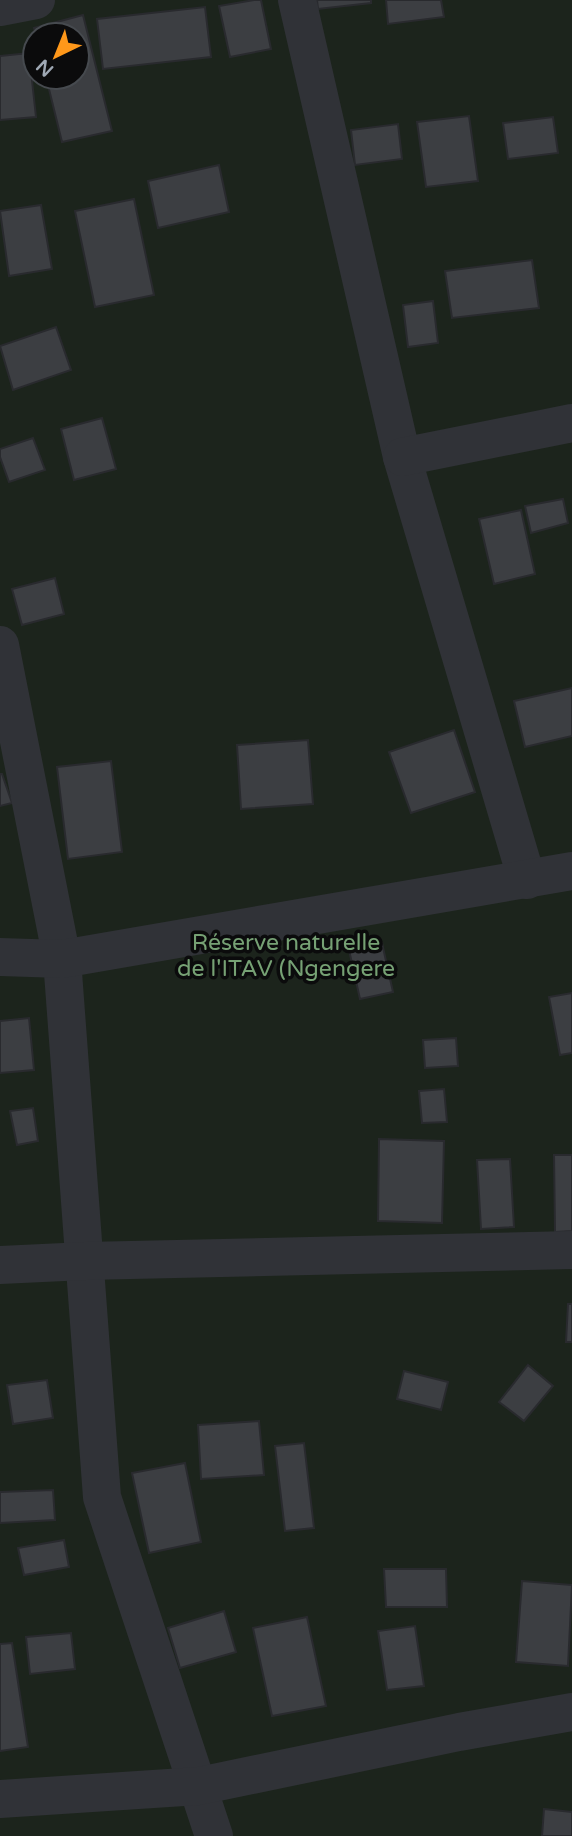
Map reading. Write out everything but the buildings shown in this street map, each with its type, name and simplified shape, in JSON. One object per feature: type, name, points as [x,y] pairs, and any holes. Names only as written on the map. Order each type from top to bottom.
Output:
[{"type":"street","points":[[0,7],[36,0]]},
{"type":"street","points":[[297,0],[402,457],[527,880]]},
{"type":"street","points":[[402,457],[572,423]]},
{"type":"street","points":[[0,645],[62,960],[102,1497],[214,1836]]},
{"type":"street","points":[[0,957],[62,960],[572,871]]},
{"type":"street","points":[[0,1265],[572,1250]]},
{"type":"street","points":[[0,1799],[199,1786],[459,1732],[572,1712]]},
{"type":"green space","name":"Réserve naturelle de l'ITAV (Ngengere","points":[[0,0],[572,0],[572,1836],[0,1836]]}]
